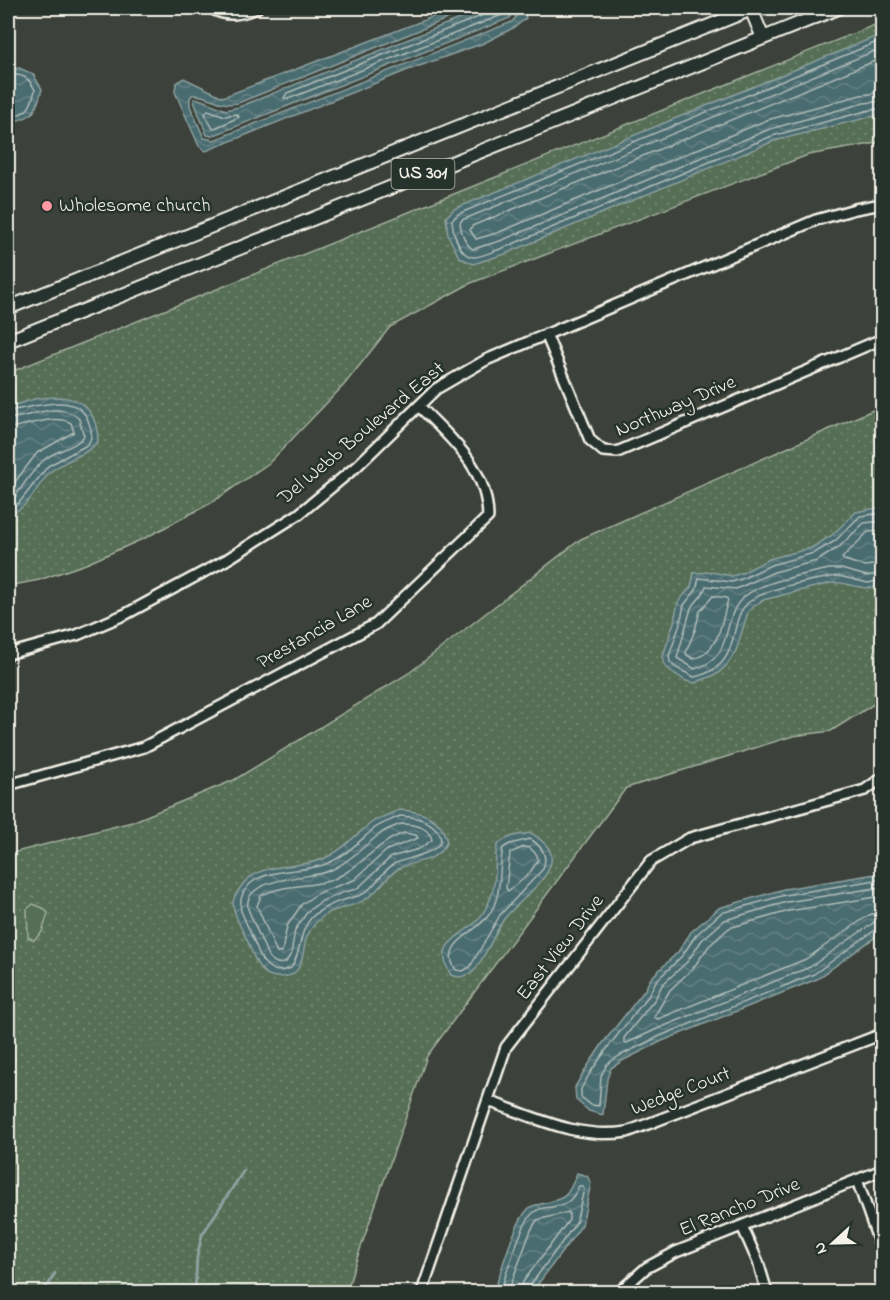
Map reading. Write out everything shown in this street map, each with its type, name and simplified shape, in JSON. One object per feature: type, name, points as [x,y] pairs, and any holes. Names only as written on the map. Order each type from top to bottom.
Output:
[{"type":"main road","name":"US 301","points":[[8,308],[753,8]]},
{"type":"main road","points":[[753,8],[763,38]]},
{"type":"main road","name":"US 301","points":[[8,341],[838,8]]},
{"type":"street","points":[[211,8],[228,15],[242,14],[257,8]]},
{"type":"street","name":"Del Webb Boulevard East","points":[[8,654],[77,635],[126,614],[226,560],[299,514],[357,466],[436,389],[486,360],[816,220],[882,204]]},
{"type":"street","name":"Northway Drive","points":[[546,334],[590,440],[603,452],[616,452],[882,339]]},
{"type":"street","name":"Prestancia Lane","points":[[8,785],[144,747],[376,624],[488,517],[487,501],[469,458],[419,406]]},
{"type":"street","name":"East View Drive","points":[[422,1293],[506,1047],[651,861],[690,838],[865,790],[882,778]]},
{"type":"street","name":"Wedge Court","points":[[489,1101],[582,1133],[599,1135],[627,1132],[882,1034]]},
{"type":"street","name":"El Rancho Drive","points":[[620,1293],[646,1268],[676,1252],[882,1170]]},
{"type":"street","points":[[857,1180],[882,1251]]},
{"type":"street","points":[[742,1226],[758,1262],[767,1293]]},
{"type":"green space","points":[[882,22],[882,142],[808,155],[471,283],[390,327],[344,385],[269,463],[211,503],[145,538],[86,564],[39,580],[8,586],[8,373]]},
{"type":"green space","points":[[882,406],[882,699],[831,731],[793,736],[626,788],[427,1056],[347,1292],[8,1292],[8,854],[132,822],[234,780],[409,673],[581,539]]},
{"type":"green space","points":[[33,904],[48,913],[42,932],[34,940],[28,937],[27,909]]},
{"type":"water","points":[[456,8],[474,8],[238,103],[224,103],[204,96],[192,95],[190,106],[204,138],[214,140],[512,22],[516,17],[514,8],[523,8],[526,18],[515,27],[484,43],[408,70],[206,151],[199,146],[175,92],[176,83],[184,78],[223,97]]},
{"type":"water","points":[[486,8],[508,8],[512,15],[510,18],[212,136],[207,135],[194,99],[226,110],[239,107]]},
{"type":"water","points":[[882,34],[882,114],[774,141],[505,254],[473,264],[459,257],[448,235],[446,217],[454,209]]},
{"type":"water","points":[[19,68],[33,74],[42,89],[32,114],[8,124],[8,70]]},
{"type":"water","points":[[60,397],[77,401],[89,410],[96,424],[98,442],[88,451],[54,469],[23,506],[8,514],[8,407],[38,398]]},
{"type":"water","points":[[882,507],[882,586],[866,588],[844,583],[831,583],[763,600],[748,612],[736,651],[727,665],[717,674],[695,683],[686,681],[665,666],[663,656],[678,602],[691,587],[694,573],[711,572],[732,576],[742,573],[769,559],[811,548],[831,536],[856,512]]},
{"type":"water","points":[[399,810],[423,814],[435,821],[444,833],[447,842],[442,850],[430,858],[398,869],[369,897],[321,918],[308,934],[301,963],[294,973],[278,977],[266,974],[255,960],[235,914],[233,902],[240,888],[248,879],[267,869],[312,862],[330,856],[374,821]]},
{"type":"water","points":[[531,833],[546,845],[551,854],[551,864],[546,874],[504,919],[473,972],[460,977],[451,975],[446,964],[446,948],[450,942],[477,921],[491,897],[497,846],[508,838]]},
{"type":"water","points":[[882,873],[882,932],[817,979],[662,1041],[611,1068],[607,1079],[603,1115],[589,1111],[576,1100],[575,1087],[585,1070],[644,991],[651,978],[678,952],[691,932],[719,908],[784,889]]},
{"type":"water","points":[[577,1173],[587,1176],[591,1183],[582,1225],[532,1292],[494,1292],[513,1236],[523,1216],[533,1206],[565,1196]]},
{"type":"waterway","points":[[195,1292],[197,1257],[202,1235],[244,1170]]},
{"type":"waterway","points":[[40,1292],[49,1284],[55,1273]]},
{"type":"place","name":"Wholesome church","points":[[47,206]]}]
